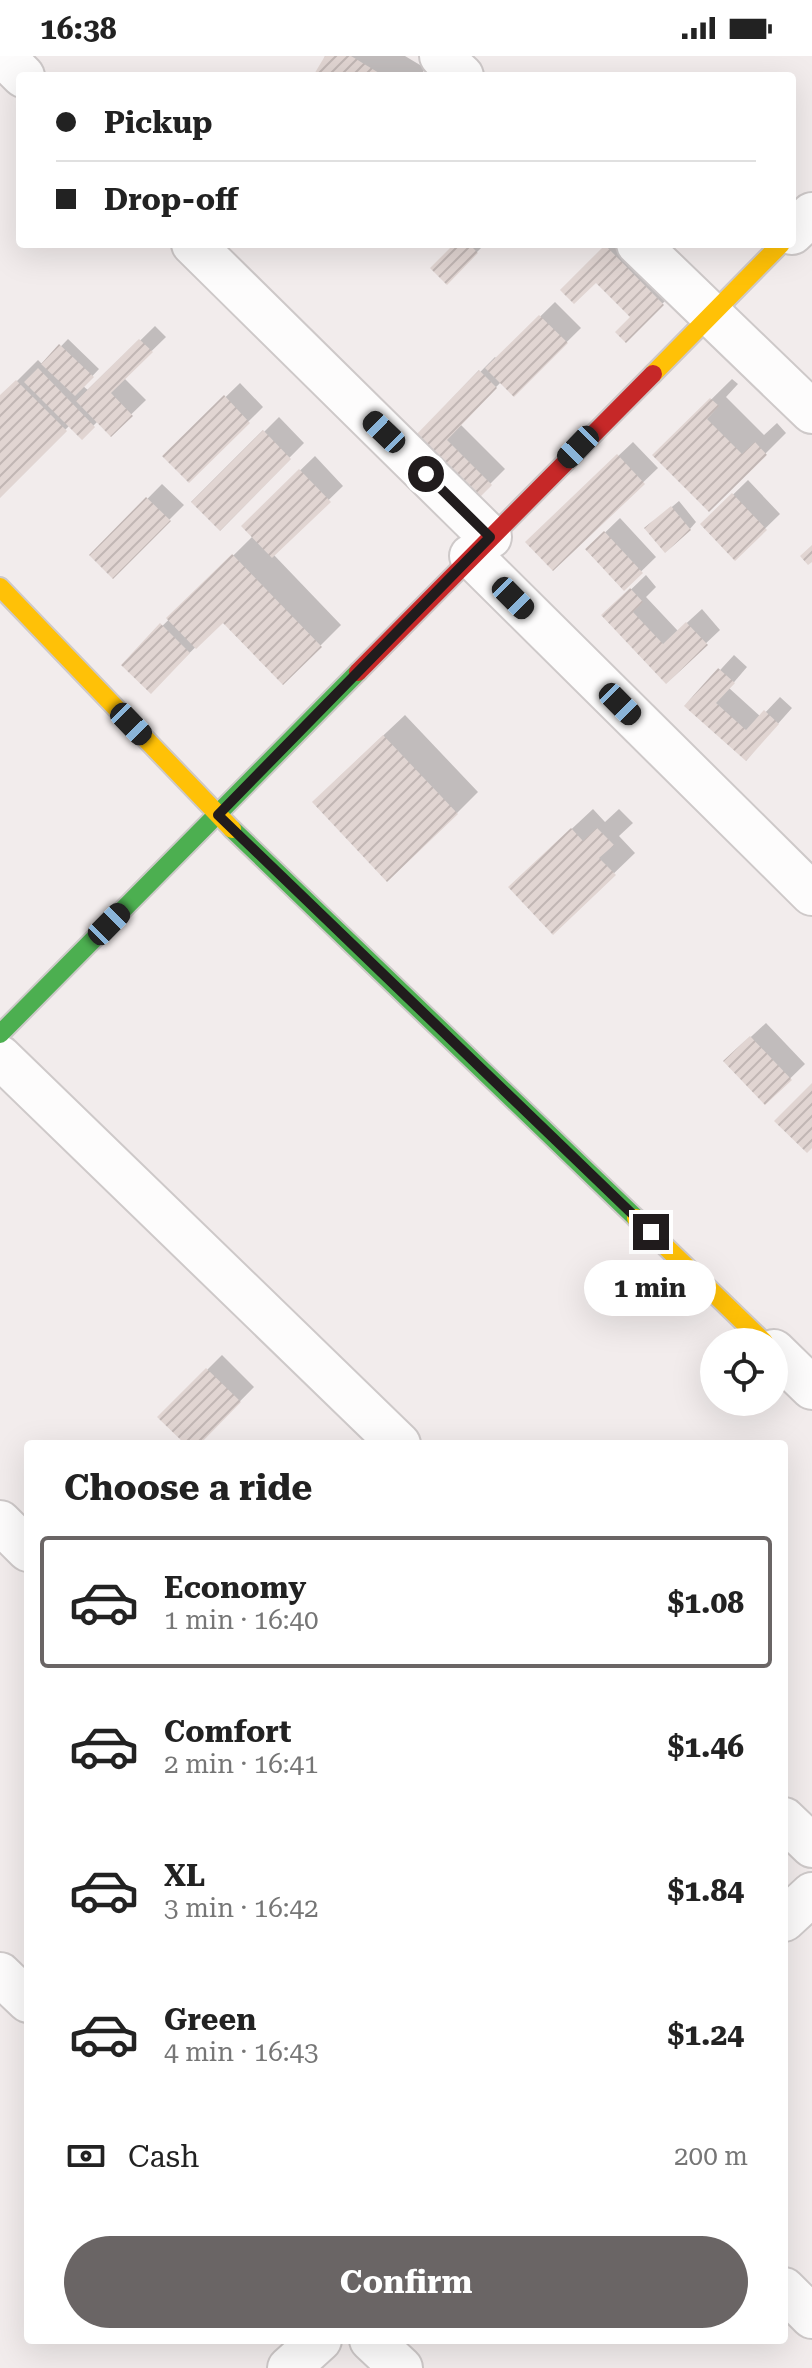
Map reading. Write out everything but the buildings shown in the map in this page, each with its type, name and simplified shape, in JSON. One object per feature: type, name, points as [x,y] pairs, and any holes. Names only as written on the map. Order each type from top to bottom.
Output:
[{"type":"street","points":[[3,56],[19,72]]},
{"type":"street","points":[[441,56],[458,72]]},
{"type":"street","points":[[796,229],[812,214]]},
{"type":"street","points":[[197,248],[812,894]]},
{"type":"street","points":[[642,248],[812,412]]},
{"type":"street","points":[[0,1034],[777,248]]},
{"type":"street","points":[[0,587],[218,815],[749,1328]]},
{"type":"street","points":[[0,1057],[395,1440]]},
{"type":"street","points":[[788,1365],[812,1388]]},
{"type":"street","points":[[0,1522],[24,1546]]},
{"type":"street","points":[[788,1823],[812,1846]]},
{"type":"street","points":[[788,1916],[812,1894]]},
{"type":"street","points":[[0,1974],[24,1997]]},
{"type":"street","points":[[788,2293],[812,2317]]},
{"type":"street","points":[[289,2368],[316,2344]]},
{"type":"street","points":[[375,2344],[401,2368]]},
{"type":"traffic: fast","points":[[0,1034],[358,672]]},
{"type":"traffic: fast","points":[[232,829],[636,1218]]},
{"type":"traffic: slow","points":[[653,374],[777,248]]},
{"type":"traffic: slow","points":[[0,587],[232,829]]},
{"type":"traffic: slow","points":[[636,1218],[750,1328]]},
{"type":"traffic: jam","points":[[358,672],[653,374]]},
{"type":"route","points":[[426,474],[490,537],[218,815],[651,1232]]}]
